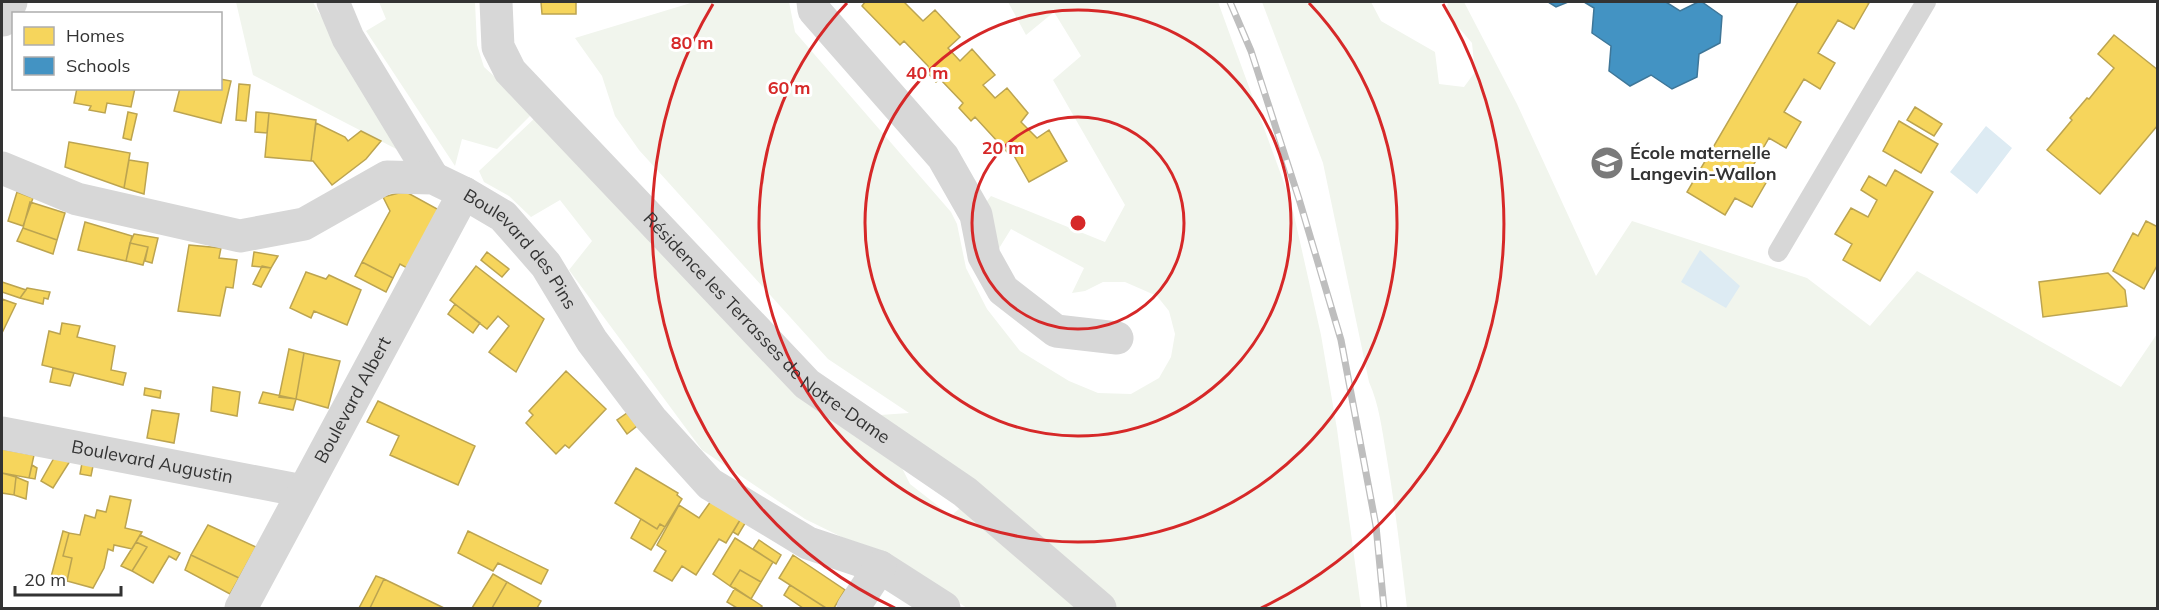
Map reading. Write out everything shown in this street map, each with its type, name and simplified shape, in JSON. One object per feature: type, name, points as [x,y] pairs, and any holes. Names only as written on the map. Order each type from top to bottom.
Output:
[{"type":"street","points":[[333,2],[348,38],[433,178]]},
{"type":"street","name":"Résidence les Terrasses de Notre-Dame","points":[[496,2],[498,48],[510,71],[807,384],[965,492],[1100,609]]},
{"type":"street","points":[[813,2],[814,10],[943,157],[976,215],[984,256],[1003,290],[1056,331],[1117,338]]},
{"type":"street","name":"Boulevard des Pins","points":[[2,168],[76,199],[240,236],[304,224],[387,177],[433,178],[464,193],[502,216],[546,265],[592,341],[651,419],[710,484],[808,543],[880,567],[944,609]]},
{"type":"street","name":"Boulevard Albert","points":[[241,609],[464,193]]},
{"type":"street","name":"Boulevard Augustin","points":[[2,433],[303,491]]},
{"type":"street","points":[[854,609],[880,567]]},
{"type":"lane","points":[[1778,252],[1926,2]]},
{"type":"shaded area","points":[[236,2],[313,2],[366,80],[404,153],[253,75]]},
{"type":"shaded area","points":[[379,2],[475,2],[477,45],[484,67],[534,112],[497,149],[462,139],[455,166],[366,31],[386,19]]},
{"type":"shaded area","points":[[694,2],[789,2],[795,32],[951,212],[957,224],[966,268],[987,309],[1020,351],[1069,381],[1098,393],[1131,394],[1159,378],[1171,357],[1175,334],[1169,311],[1157,296],[1125,282],[1103,282],[1085,291],[1072,293],[1084,268],[1011,229],[998,250],[987,201],[991,196],[1105,242],[1125,205],[1053,80],[1081,56],[1054,12],[1026,35],[1008,2],[1218,2],[1291,202],[1321,335],[1337,429],[1361,608],[1115,608],[880,415],[909,413],[828,359],[639,150],[615,116],[602,76],[575,38]]},
{"type":"shaded area","points":[[1262,2],[1371,2],[1381,21],[1435,52],[1439,84],[1464,87],[1475,72],[1472,43],[1446,13],[1448,2],[1464,2],[1517,104],[1596,276],[1632,221],[1807,278],[1870,326],[1917,271],[2121,387],[2157,334],[2157,608],[1407,608],[1382,426],[1369,382],[1323,163]]},
{"type":"shaded area","points":[[536,117],[897,458],[910,484],[951,516],[960,508],[1081,608],[967,608],[907,569],[805,519],[702,450],[569,270],[592,241],[560,200],[531,217],[509,196],[484,182],[479,171]]},
{"type":"shaded area","points":[[1986,126],[2012,148],[1977,194],[1950,172]]},
{"type":"shaded area","points":[[1700,250],[1740,286],[1726,308],[1681,282]]},
{"type":"building: Homes","points":[[541,2],[576,2],[576,14],[542,14]]},
{"type":"building: Homes","points":[[865,2],[904,2],[923,21],[935,10],[960,37],[948,48],[960,61],[972,49],[995,75],[983,85],[995,98],[1007,88],[1028,113],[1021,122],[1037,138],[1049,130],[1067,161],[1029,182],[1013,154],[1009,154],[975,117],[971,121],[959,108],[963,103],[940,79],[936,82],[925,70],[928,66],[904,41],[900,45],[862,6]]},
{"type":"building: Homes","points":[[1798,2],[1869,3],[1854,29],[1838,20],[1818,53],[1835,63],[1820,89],[1804,79],[1784,112],[1801,122],[1786,148],[1769,138],[1750,171],[1767,181],[1752,207],[1735,198],[1725,215],[1687,192]]},
{"type":"building: Homes","points":[[2114,35],[2158,70],[2158,125],[2100,194],[2047,150],[2072,120],[2070,118],[2114,68],[2098,54]]},
{"type":"building: Homes","points":[[222,79],[231,81],[221,123],[174,111],[179,90],[222,90]]},
{"type":"building: Homes","points":[[239,84],[250,85],[246,121],[236,120]]},
{"type":"building: Homes","points":[[77,90],[135,90],[131,107],[107,103],[105,113],[89,110],[91,106],[74,103]]},
{"type":"building: Homes","points":[[1915,107],[1942,124],[1934,136],[1907,120]]},
{"type":"building: Homes","points":[[128,112],[137,114],[131,140],[123,138]]},
{"type":"building: Homes","points":[[256,112],[269,113],[267,133],[255,132]]},
{"type":"building: Homes","points":[[269,113],[316,120],[311,161],[265,157]]},
{"type":"building: Homes","points":[[1899,121],[1938,144],[1921,173],[1883,151]]},
{"type":"building: Homes","points":[[316,123],[345,137],[348,141],[361,131],[381,141],[366,159],[332,185],[311,161]]},
{"type":"building: Homes","points":[[69,142],[130,153],[124,188],[65,167]]},
{"type":"building: Homes","points":[[129,160],[148,163],[144,194],[124,188]]},
{"type":"building: Homes","points":[[1895,170],[1933,192],[1880,281],[1843,260],[1852,244],[1835,234],[1851,208],[1868,217],[1877,200],[1861,190],[1869,176],[1886,186]]},
{"type":"building: Homes","points":[[17,192],[33,198],[23,226],[8,221]]},
{"type":"building: Homes","points":[[408,193],[439,210],[407,268],[400,264],[393,278],[362,262],[390,211],[383,197]]},
{"type":"building: Homes","points":[[30,202],[65,213],[57,240],[23,228]]},
{"type":"building: Homes","points":[[2146,221],[2158,227],[2158,264],[2144,289],[2113,271],[2133,233],[2138,236]]},
{"type":"building: Homes","points":[[85,222],[132,236],[126,261],[78,250]]},
{"type":"building: Homes","points":[[23,228],[57,240],[53,254],[17,241]]},
{"type":"building: Homes","points":[[134,234],[158,238],[152,263],[145,261],[148,247],[130,243]]},
{"type":"building: Homes","points":[[130,243],[148,247],[143,265],[126,261]]},
{"type":"building: Homes","points":[[189,245],[221,248],[219,258],[237,260],[233,288],[226,287],[220,316],[178,311]]},
{"type":"building: Homes","points":[[254,252],[278,256],[271,268],[252,266]]},
{"type":"building: Homes","points":[[487,252],[509,269],[502,277],[481,260]]},
{"type":"building: Homes","points":[[362,262],[393,278],[386,292],[355,276]]},
{"type":"building: Homes","points":[[262,266],[271,268],[261,287],[253,284]]},
{"type":"building: Homes","points":[[476,266],[544,319],[516,372],[489,352],[509,326],[498,316],[487,329],[450,300]]},
{"type":"building: Homes","points":[[306,272],[326,279],[329,275],[361,290],[347,325],[314,311],[311,318],[290,308]]},
{"type":"building: Homes","points":[[2108,273],[2125,290],[2127,306],[2043,317],[2039,282]]},
{"type":"building: Homes","points":[[2,282],[26,290],[20,298],[2,292]]},
{"type":"building: Homes","points":[[27,288],[50,292],[48,299],[44,298],[43,304],[20,298]]},
{"type":"building: Homes","points":[[2,299],[16,304],[2,333]]},
{"type":"building: Homes","points":[[455,304],[480,323],[473,333],[448,314]]},
{"type":"building: Homes","points":[[62,323],[80,326],[77,337],[115,346],[111,370],[126,373],[123,385],[42,365],[49,331],[60,334]]},
{"type":"building: Homes","points":[[289,349],[304,353],[296,399],[279,397]]},
{"type":"building: Homes","points":[[304,353],[340,361],[328,408],[296,399]]},
{"type":"building: Homes","points":[[53,368],[74,373],[70,386],[50,382]]},
{"type":"building: Homes","points":[[566,371],[606,409],[569,448],[565,445],[556,454],[526,423],[533,415],[529,411]]},
{"type":"building: Homes","points":[[213,387],[240,392],[237,416],[211,411]]},
{"type":"building: Homes","points":[[145,388],[161,391],[160,398],[144,395]]},
{"type":"building: Homes","points":[[263,392],[296,399],[293,410],[259,403]]},
{"type":"building: Homes","points":[[378,401],[475,446],[458,485],[390,455],[399,436],[367,422]]},
{"type":"building: Homes","points":[[152,410],[179,414],[174,443],[147,438]]},
{"type":"building: Homes","points":[[627,413],[637,426],[627,434],[617,420]]},
{"type":"building: Homes","points":[[2,449],[34,455],[29,478],[2,473]]},
{"type":"building: Homes","points":[[54,458],[70,461],[53,488],[41,481]]},
{"type":"building: Homes","points":[[82,463],[93,466],[91,476],[80,474]]},
{"type":"building: Homes","points":[[32,465],[37,468],[35,479],[29,478]]},
{"type":"building: Homes","points":[[636,468],[678,493],[677,495],[682,499],[665,527],[660,524],[657,529],[615,503]]},
{"type":"building: Homes","points":[[2,473],[16,477],[14,495],[2,493]]},
{"type":"building: Homes","points":[[16,477],[28,482],[26,499],[14,495]]},
{"type":"building: Homes","points":[[110,496],[131,500],[125,528],[142,532],[132,549],[114,545],[113,551],[108,549],[104,568],[93,588],[67,581],[72,558],[63,556],[69,533],[80,535],[85,515],[95,518],[97,510],[106,512]]},
{"type":"building: Homes","points":[[711,501],[740,520],[726,543],[719,539],[696,575],[682,566],[672,581],[654,571],[666,551],[657,545],[679,505],[699,518]]},
{"type":"building: Homes","points":[[641,519],[657,529],[660,524],[665,527],[651,550],[631,538]]},
{"type":"building: Homes","points":[[740,520],[747,520],[738,535],[733,532]]},
{"type":"building: Homes","points":[[208,525],[256,547],[239,578],[191,555]]},
{"type":"building: Homes","points":[[63,531],[69,533],[63,556],[72,558],[67,581],[51,577]]},
{"type":"building: Homes","points":[[468,531],[548,570],[541,584],[498,563],[493,571],[458,553]]},
{"type":"building: Homes","points":[[140,535],[180,553],[176,560],[169,556],[153,583],[132,571],[147,547],[136,542]]},
{"type":"building: Homes","points":[[735,538],[773,562],[761,582],[740,570],[730,586],[713,574]]},
{"type":"building: Homes","points":[[759,540],[781,555],[776,564],[753,549]]},
{"type":"building: Homes","points":[[136,542],[147,547],[132,571],[121,566]]},
{"type":"building: Homes","points":[[191,555],[239,578],[230,594],[185,570]]},
{"type":"building: Homes","points":[[793,555],[845,590],[834,608],[826,608],[779,578]]},
{"type":"building: Homes","points":[[740,570],[761,582],[751,599],[730,586]]},
{"type":"building: Homes","points":[[493,574],[507,582],[492,608],[472,608]]},
{"type":"building: Homes","points":[[376,576],[384,579],[370,608],[359,608]]},
{"type":"building: Homes","points":[[384,579],[444,608],[370,608]]},
{"type":"building: Homes","points":[[507,582],[541,601],[537,608],[492,608]]},
{"type":"building: Homes","points":[[790,585],[826,608],[803,608],[784,595]]},
{"type":"building: Homes","points":[[735,588],[762,606],[760,608],[737,608],[727,602]]},
{"type":"building: Schools","points":[[1548,2],[1568,2],[1556,7]]},
{"type":"building: Schools","points":[[1584,2],[1666,2],[1680,11],[1702,2],[1722,16],[1720,43],[1699,54],[1697,77],[1672,89],[1651,75],[1630,86],[1609,71],[1611,46],[1592,33],[1594,8]]},
{"type":"railway","points":[[1230,2],[1251,51],[1299,199],[1341,340],[1376,526],[1384,608]]},
{"type":"place","name":"École maternelle Langevin-Wallon","points":[[1607,163]]}]
